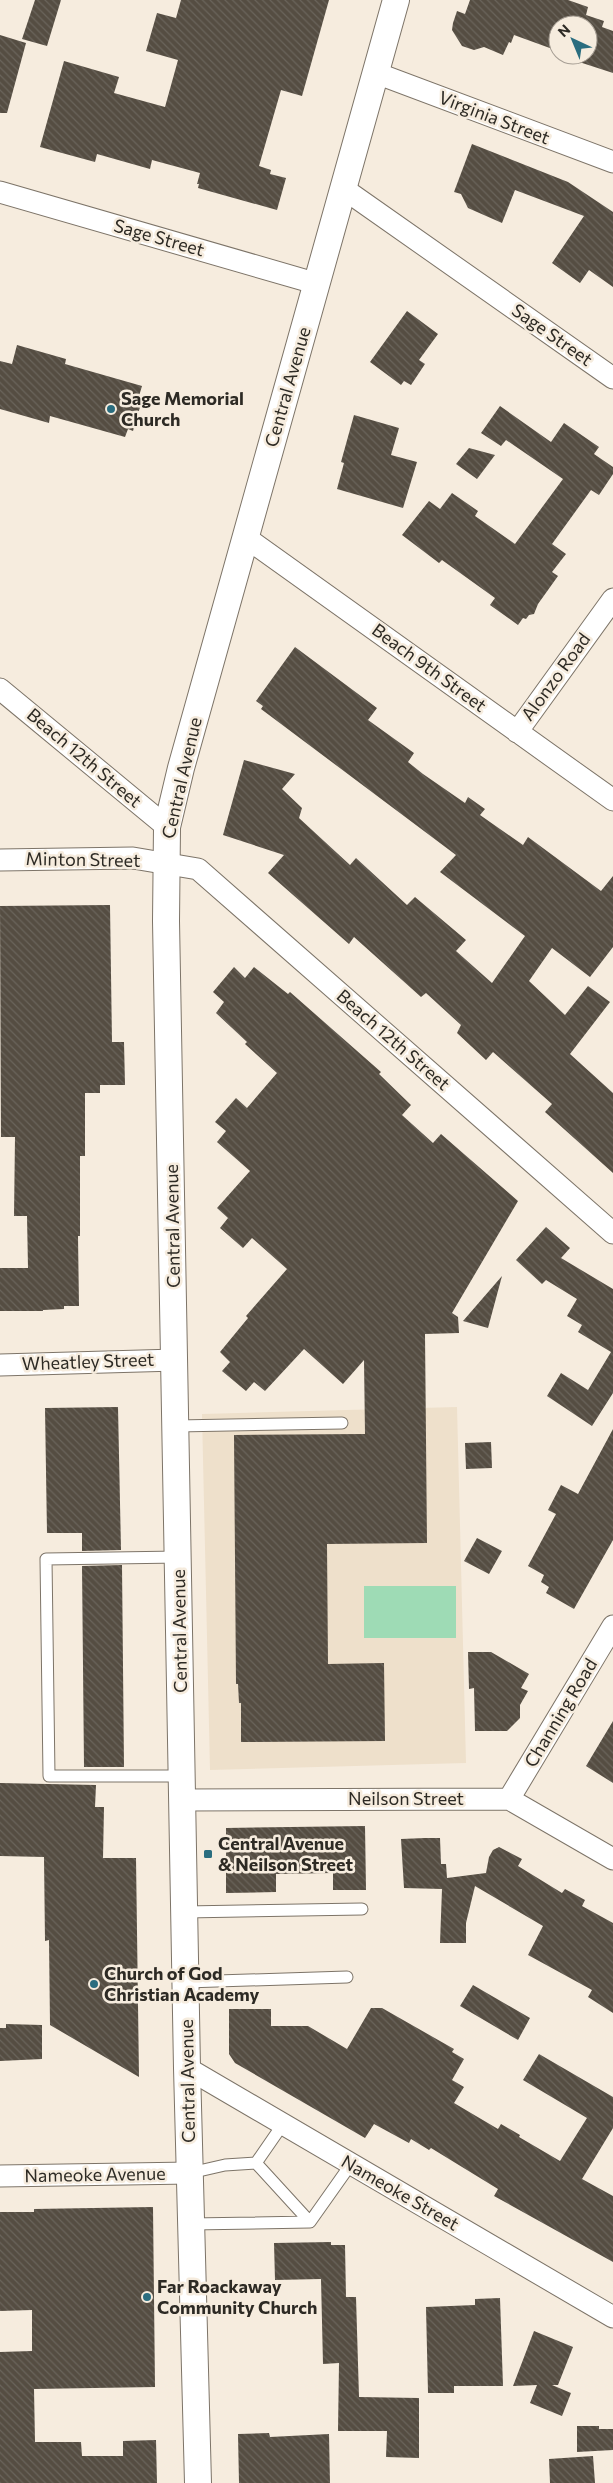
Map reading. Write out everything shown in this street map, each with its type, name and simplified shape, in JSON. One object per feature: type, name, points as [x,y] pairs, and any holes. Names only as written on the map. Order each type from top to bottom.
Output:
[{"type":"street","name":"Central Avenue","points":[[198,2483],[187,2068],[166,864],[167,827],[245,537],[318,284],[396,0]]},
{"type":"street","name":"Virginia Street","points":[[376,73],[613,162]]},
{"type":"street","name":"Sage Street","points":[[344,189],[613,378]]},
{"type":"street","name":"Sage Street","points":[[0,192],[318,284]]},
{"type":"street","name":"Beach 9th Street","points":[[245,537],[613,800]]},
{"type":"street","name":"Alonzo Road","points":[[517,732],[613,599]]},
{"type":"street","name":"Beach 12th Street","points":[[0,688],[167,827]]},
{"type":"street","name":"Minton Street","points":[[0,860],[133,858],[166,864]]},
{"type":"street","name":"Beach 12th Street","points":[[166,864],[198,869],[613,1233]]},
{"type":"street","name":"Wheatley Street","points":[[0,1365],[176,1360]]},
{"type":"street","name":"Channing Road","points":[[509,1799],[613,1626]]},
{"type":"street","name":"Neilson Street","points":[[183,1788],[509,1799]]},
{"type":"street","points":[[509,1799],[613,1859]]},
{"type":"street","name":"Nameoke Street","points":[[187,2068],[613,2317]]},
{"type":"street","name":"Nameoke Avenue","points":[[0,2176],[190,2173]]},
{"type":"lane","points":[[177,1426],[342,1423]]},
{"type":"lane","points":[[179,1557],[46,1558],[49,1776],[183,1788]]},
{"type":"lane","points":[[185,1912],[362,1910]]},
{"type":"lane","points":[[186,1982],[346,1976]]},
{"type":"lane","points":[[256,2163],[283,2124]]},
{"type":"lane","points":[[190,2173],[224,2165],[256,2163]]},
{"type":"lane","points":[[256,2163],[310,2222]]},
{"type":"lane","points":[[310,2222],[351,2164]]},
{"type":"lane","points":[[192,2224],[310,2222]]},
{"type":"shaded area","points":[[457,1407],[466,1763],[210,1770],[202,1414]]},
{"type":"green space","points":[[364,1586],[456,1586],[456,1638],[364,1638]]},
{"type":"building","points":[[35,0],[61,0],[47,46],[22,39]]},
{"type":"building","points":[[181,0],[329,0],[302,96],[281,90],[259,166],[271,170],[270,174],[286,178],[277,210],[198,188],[199,184],[197,184],[200,173],[152,160],[150,169],[97,154],[95,162],[40,147],[64,61],[119,77],[114,93],[165,107],[178,60],[146,51],[157,13],[176,18]]},
{"type":"building","points":[[470,0],[568,0],[588,7],[586,15],[548,15],[548,47],[514,35],[503,55],[484,47],[474,50],[462,46],[452,30],[457,11],[465,14]]},
{"type":"building","points":[[598,19],[604,21],[602,27],[613,31],[613,73],[588,65],[598,65]]},
{"type":"building","points":[[0,35],[26,43],[7,113],[0,113]]},
{"type":"building","points":[[472,144],[568,182],[613,212],[613,287],[589,270],[580,283],[552,263],[584,216],[515,190],[502,223],[468,208],[461,194],[454,192]]},
{"type":"building","points":[[407,311],[438,334],[419,360],[425,364],[411,385],[404,381],[401,385],[370,362]]},
{"type":"building","points":[[17,345],[66,359],[65,364],[142,386],[139,396],[143,397],[133,431],[128,429],[125,437],[50,416],[49,423],[0,409],[0,361],[12,364]]},
{"type":"building","points":[[500,406],[551,442],[564,423],[599,447],[594,454],[613,467],[613,474],[599,495],[591,490],[552,544],[566,554],[552,572],[558,576],[538,604],[534,614],[529,615],[526,619],[523,618],[518,625],[490,605],[495,598],[442,560],[439,563],[402,535],[429,501],[440,509],[452,493],[478,511],[475,516],[515,544],[563,479],[506,440],[501,446],[481,433]]},
{"type":"building","points":[[354,415],[399,428],[391,455],[417,462],[403,508],[337,489],[344,463],[341,462]]},
{"type":"building","points":[[469,448],[495,455],[477,479],[456,464]]},
{"type":"building","points":[[295,647],[377,708],[368,720],[414,753],[408,762],[423,774],[465,803],[468,797],[485,809],[480,815],[523,845],[528,837],[601,891],[613,876],[613,947],[590,977],[552,948],[529,981],[565,1015],[588,986],[610,1002],[570,1054],[613,1093],[613,1173],[545,1112],[552,1104],[493,1052],[486,1060],[457,1033],[461,1025],[426,993],[421,997],[354,937],[349,944],[268,873],[284,855],[223,835],[244,760],[295,774],[282,789],[302,808],[299,818],[350,865],[356,858],[407,905],[415,897],[466,940],[456,951],[492,983],[525,936],[440,872],[456,855],[261,709],[263,706],[256,701]]},
{"type":"building","points":[[110,905],[112,1042],[124,1042],[125,1085],[100,1085],[100,1093],[85,1093],[85,1156],[80,1156],[79,1306],[64,1306],[64,1309],[43,1311],[0,1311],[0,1268],[28,1268],[27,1216],[14,1216],[15,1137],[1,1137],[0,906]]},
{"type":"building","points":[[234,967],[245,978],[254,967],[288,994],[290,992],[381,1072],[379,1074],[411,1105],[402,1115],[433,1143],[441,1134],[518,1201],[452,1313],[458,1317],[459,1333],[425,1334],[427,1543],[327,1544],[328,1664],[384,1663],[385,1741],[241,1742],[241,1703],[239,1703],[238,1684],[236,1684],[234,1435],[365,1434],[364,1360],[343,1384],[304,1349],[265,1391],[254,1382],[246,1391],[222,1371],[230,1362],[220,1352],[248,1318],[246,1316],[287,1269],[252,1238],[243,1248],[220,1228],[228,1218],[217,1208],[250,1171],[217,1142],[226,1131],[215,1122],[236,1098],[247,1108],[277,1073],[245,1044],[247,1042],[216,1013],[224,1002],[213,992]]},
{"type":"building","points":[[546,1227],[570,1248],[561,1258],[613,1289],[613,1393],[592,1426],[547,1396],[561,1373],[588,1390],[611,1352],[578,1332],[582,1325],[567,1316],[577,1299],[546,1280],[542,1284],[516,1260]]},
{"type":"building","points":[[502,1276],[488,1328],[463,1321]]},
{"type":"building","points":[[118,1407],[121,1550],[82,1551],[82,1533],[47,1533],[45,1408]]},
{"type":"building","points":[[613,1429],[613,1540],[574,1609],[546,1593],[549,1587],[541,1582],[544,1575],[528,1566],[556,1514],[548,1510],[561,1485],[578,1494]]},
{"type":"building","points":[[491,1442],[492,1468],[466,1469],[465,1443]]},
{"type":"building","points":[[477,1538],[502,1551],[489,1574],[464,1561]]},
{"type":"building","points":[[122,1565],[124,1767],[84,1767],[82,1566]]},
{"type":"building","points":[[468,1652],[491,1652],[529,1674],[521,1688],[528,1691],[520,1705],[520,1718],[507,1731],[475,1731],[474,1688],[469,1689]]},
{"type":"building","points":[[613,1721],[613,1783],[586,1766]]},
{"type":"building","points":[[0,1783],[96,1785],[95,1807],[104,1807],[103,1858],[136,1858],[139,2077],[50,2025],[49,1940],[45,1941],[44,1857],[0,1856]]},
{"type":"building","points":[[365,1826],[366,1890],[333,1890],[333,1873],[276,1874],[276,1892],[226,1893],[226,1828]]},
{"type":"building","points":[[440,1838],[441,1864],[446,1864],[447,1878],[486,1873],[489,1857],[493,1850],[499,1847],[522,1859],[518,1866],[562,1893],[565,1889],[585,1900],[582,1906],[613,1923],[613,2013],[588,1997],[592,1990],[528,1955],[543,1926],[475,1886],[466,1923],[466,1943],[440,1943],[442,1889],[404,1888],[401,1839]]},
{"type":"building","points":[[473,1985],[530,2018],[518,2040],[460,2006]]},
{"type":"building","points":[[371,2008],[382,2008],[454,2049],[452,2052],[464,2059],[452,2080],[464,2087],[454,2103],[498,2129],[501,2124],[560,2161],[587,2118],[523,2080],[539,2054],[613,2097],[613,2128],[582,2179],[613,2196],[613,2262],[494,2196],[498,2189],[431,2148],[429,2150],[411,2139],[409,2143],[374,2124],[365,2138],[235,2063],[229,2054],[229,2009],[271,2009],[271,2026],[308,2026],[347,2049]]},
{"type":"building","points":[[6,2024],[42,2025],[42,2059],[0,2061],[0,2028],[6,2028]]},
{"type":"building","points":[[153,2207],[155,2387],[34,2389],[35,2442],[81,2442],[82,2456],[123,2456],[123,2441],[156,2440],[157,2483],[0,2483],[0,2352],[32,2351],[32,2310],[0,2311],[0,2212],[34,2212],[34,2209]]},
{"type":"building","points":[[331,2242],[331,2245],[345,2245],[346,2297],[356,2297],[359,2397],[419,2398],[419,2458],[386,2457],[387,2431],[338,2431],[339,2363],[323,2364],[321,2279],[275,2280],[274,2243]]},
{"type":"building","points":[[500,2298],[503,2386],[454,2386],[454,2393],[428,2393],[426,2307],[475,2305],[475,2299]]},
{"type":"building","points":[[534,2331],[573,2347],[558,2385],[552,2385],[571,2393],[562,2416],[530,2403],[537,2385],[513,2386]]},
{"type":"building","points":[[577,2426],[599,2426],[599,2429],[613,2429],[613,2450],[577,2452]]},
{"type":"building","points":[[269,2433],[270,2437],[329,2434],[330,2483],[239,2483],[238,2434]]},
{"type":"building","points":[[593,2456],[595,2483],[550,2483],[549,2459]]},
{"type":"place","name":"Sage Memorial Church","points":[[111,409]]},
{"type":"place","name":"Central Avenue & Neilson Street","points":[[208,1854]]},
{"type":"place","name":"Church of God Christian Academy","points":[[94,1984]]},
{"type":"place","name":"Far Roackaway Community Church","points":[[147,2297]]}]
